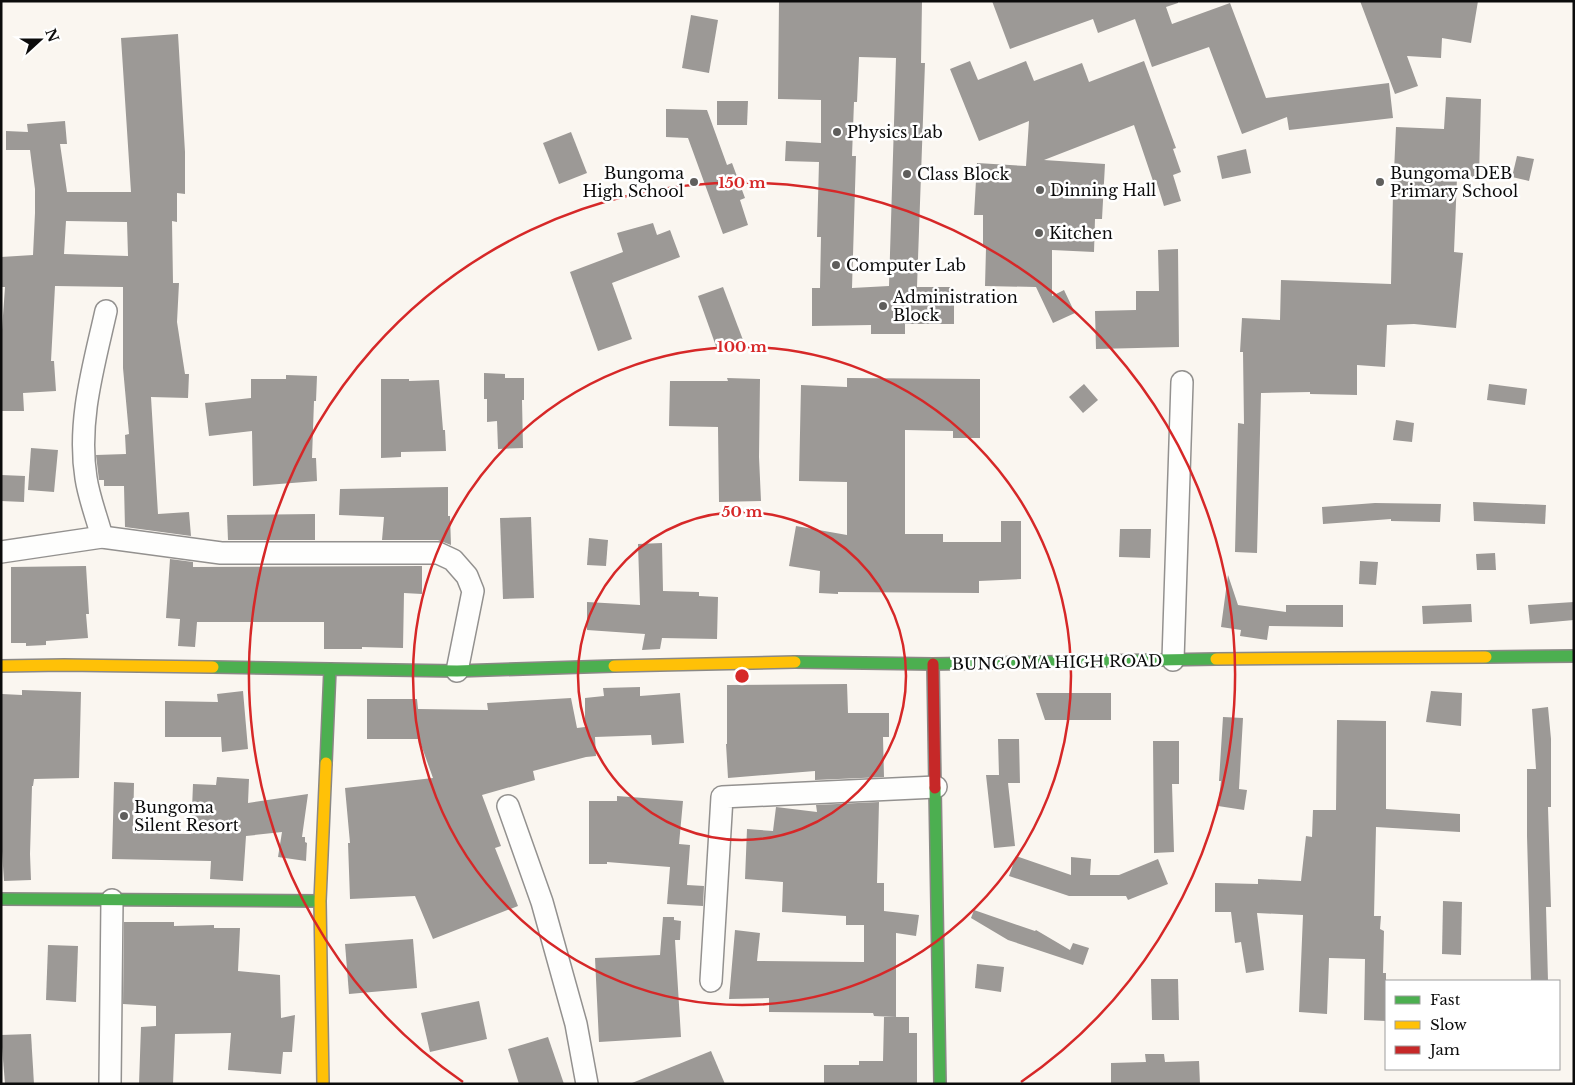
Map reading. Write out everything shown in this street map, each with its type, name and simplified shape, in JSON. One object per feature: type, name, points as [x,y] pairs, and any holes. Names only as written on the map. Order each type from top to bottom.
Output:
[{"type":"street","points":[[102,537],[86,478],[82,432],[90,383],[106,311]]},
{"type":"street","name":"BUNGOMA HIGH ROAD","points":[[940,1084],[933,664],[1173,660],[1182,382]]},
{"type":"street","points":[[1,552],[102,537],[221,553],[438,553],[454,560],[467,576],[472,591],[457,671]]},
{"type":"street","points":[[1173,660],[1574,656]]},
{"type":"street","points":[[1,666],[64,665],[457,671],[766,662],[933,664]]},
{"type":"street","points":[[323,1084],[320,901],[330,669]]},
{"type":"street","points":[[711,981],[722,797],[936,787]]},
{"type":"street","points":[[508,806],[542,902],[576,1024],[587,1084]]},
{"type":"street","points":[[1,899],[320,901]]},
{"type":"street","points":[[110,1084],[112,900]]},
{"type":"building","points":[[779,1],[922,1],[921,63],[925,63],[917,287],[954,287],[954,324],[905,324],[905,334],[871,334],[871,325],[812,326],[812,288],[820,288],[821,237],[817,237],[819,162],[785,161],[786,141],[821,143],[821,100],[778,99]],"holes":[[[859,57],[896,58],[889,286],[852,288],[856,156],[852,156],[854,102],[857,102]]]},
{"type":"building","points":[[992,1],[1178,1],[1178,3],[1166,7],[1172,24],[1230,3],[1266,98],[1389,83],[1393,118],[1289,130],[1287,117],[1242,134],[1209,47],[1152,67],[1135,19],[1098,33],[1093,19],[1010,49]]},
{"type":"building","points":[[1360,1],[1478,1],[1471,43],[1442,38],[1441,58],[1407,56],[1418,86],[1395,94]]},
{"type":"building","points":[[691,15],[718,20],[709,73],[682,68]]},
{"type":"building","points":[[178,34],[185,152],[185,194],[177,193],[177,222],[172,221],[173,283],[179,283],[177,322],[185,374],[189,374],[188,398],[151,397],[158,514],[189,512],[191,536],[125,527],[124,486],[104,486],[104,480],[99,480],[96,455],[126,454],[125,435],[129,434],[123,368],[123,287],[55,286],[51,361],[54,361],[56,391],[23,393],[24,411],[1,411],[1,344],[5,287],[1,287],[1,257],[33,255],[35,213],[35,189],[30,150],[6,150],[6,131],[28,132],[27,124],[65,121],[67,144],[60,144],[67,192],[131,192],[121,38]],"holes":[[[66,221],[127,222],[128,256],[64,254]]]},
{"type":"building","points":[[970,61],[978,80],[1026,61],[1034,81],[1082,63],[1089,82],[1144,61],[1176,148],[1173,149],[1181,172],[1173,175],[1181,201],[1164,206],[1156,180],[1153,181],[1134,125],[1044,160],[1105,164],[1102,219],[1095,219],[1094,252],[1052,250],[1052,296],[1064,290],[1075,313],[1053,323],[1036,287],[985,286],[986,248],[983,247],[983,215],[974,215],[977,163],[1026,166],[1029,121],[979,141],[950,69]]},
{"type":"building","points":[[1446,97],[1481,99],[1479,177],[1457,178],[1454,252],[1463,253],[1456,328],[1414,324],[1387,325],[1385,367],[1357,365],[1357,395],[1310,394],[1310,392],[1261,393],[1257,553],[1235,552],[1238,423],[1244,424],[1243,352],[1240,352],[1242,318],[1280,320],[1281,280],[1391,284],[1396,127],[1444,129]]},
{"type":"building","points":[[717,101],[748,101],[747,125],[717,125]]},
{"type":"building","points":[[666,109],[707,110],[727,165],[732,163],[745,198],[740,200],[748,225],[723,234],[688,138],[666,137]]},
{"type":"building","points":[[571,132],[587,173],[559,184],[543,143]]},
{"type":"building","points":[[1246,149],[1251,173],[1222,179],[1217,156]]},
{"type":"building","points":[[1517,156],[1534,159],[1529,181],[1512,177]]},
{"type":"building","points":[[653,223],[657,235],[670,230],[680,257],[612,283],[632,339],[598,351],[570,272],[623,252],[617,233]]},
{"type":"building","points":[[1178,249],[1179,347],[1096,349],[1095,311],[1136,310],[1136,291],[1159,291],[1158,250]]},
{"type":"building","points":[[723,287],[743,340],[717,349],[698,296]]},
{"type":"building","points":[[484,373],[505,374],[505,378],[524,378],[524,400],[522,400],[523,448],[498,449],[497,421],[487,422],[487,399],[484,399]]},
{"type":"building","points":[[286,375],[317,376],[312,458],[316,458],[317,481],[253,486],[252,431],[209,436],[205,403],[251,398],[251,379],[286,379]]},
{"type":"building","points":[[727,378],[760,379],[759,457],[761,501],[719,502],[718,427],[669,426],[670,381],[728,381]]},
{"type":"building","points":[[847,378],[980,379],[980,438],[953,438],[953,431],[905,430],[905,534],[943,534],[943,542],[1001,542],[1001,521],[1021,521],[1021,579],[979,581],[979,593],[819,593],[820,571],[789,566],[796,526],[847,535],[847,482],[799,481],[801,385],[847,387]]},
{"type":"building","points":[[381,379],[409,379],[409,381],[439,380],[446,451],[401,452],[401,457],[381,458]]},
{"type":"building","points":[[1084,384],[1098,400],[1083,413],[1069,397]]},
{"type":"building","points":[[1489,384],[1527,389],[1525,405],[1487,400]]},
{"type":"building","points":[[1396,420],[1414,423],[1412,442],[1393,440]]},
{"type":"building","points":[[31,448],[58,450],[54,492],[28,490]]},
{"type":"building","points":[[1,475],[25,476],[24,502],[1,501]]},
{"type":"building","points":[[448,487],[451,545],[438,540],[382,540],[384,517],[339,515],[340,489]]},
{"type":"building","points":[[1473,502],[1546,505],[1545,524],[1474,521]]},
{"type":"building","points":[[1375,503],[1441,504],[1440,522],[1391,521],[1391,519],[1323,524],[1322,507]]},
{"type":"building","points":[[315,514],[315,540],[228,540],[227,515]]},
{"type":"building","points":[[531,517],[534,598],[503,599],[500,518]]},
{"type":"building","points":[[1120,529],[1151,529],[1150,558],[1119,557]]},
{"type":"building","points":[[589,538],[608,540],[606,566],[587,565]]},
{"type":"building","points":[[662,543],[663,591],[699,592],[699,596],[718,597],[717,639],[662,638],[660,649],[642,650],[645,634],[587,630],[587,602],[640,605],[638,544]]},
{"type":"building","points":[[1495,553],[1496,570],[1477,570],[1476,554]]},
{"type":"building","points":[[170,559],[193,562],[193,567],[422,566],[422,594],[404,593],[403,648],[362,647],[362,649],[324,649],[324,622],[197,622],[195,647],[178,646],[180,619],[166,618]]},
{"type":"building","points":[[1360,561],[1378,562],[1376,585],[1359,584]]},
{"type":"building","points":[[86,566],[89,614],[86,614],[88,638],[46,641],[46,645],[26,646],[26,643],[11,643],[11,567]]},
{"type":"building","points":[[1228,575],[1238,605],[1286,612],[1286,605],[1343,605],[1343,627],[1269,626],[1267,640],[1240,636],[1241,630],[1221,627]]},
{"type":"building","points":[[1574,602],[1574,620],[1530,624],[1528,605]]},
{"type":"building","points":[[1471,604],[1472,622],[1423,624],[1422,606]]},
{"type":"building","points":[[847,684],[848,713],[889,713],[889,737],[883,737],[884,777],[815,780],[815,771],[728,778],[726,744],[727,685]]},
{"type":"building","points":[[640,687],[640,696],[680,693],[684,743],[652,745],[651,735],[595,737],[596,756],[533,771],[535,780],[482,795],[501,846],[495,848],[518,906],[433,939],[415,896],[350,899],[348,843],[350,843],[345,788],[433,778],[419,739],[367,739],[367,699],[417,699],[418,709],[488,710],[487,703],[571,698],[577,728],[585,727],[585,698],[604,696],[603,688]]},
{"type":"building","points":[[22,690],[81,692],[79,778],[34,779],[32,786],[31,880],[4,881],[1,836],[2,694],[22,695]]},
{"type":"building","points":[[243,691],[248,749],[222,752],[221,737],[165,737],[165,701],[218,702],[217,694]]},
{"type":"building","points":[[1431,691],[1462,693],[1461,726],[1426,722]]},
{"type":"building","points":[[1036,693],[1111,693],[1111,720],[1045,720]]},
{"type":"building","points":[[1548,707],[1551,739],[1551,807],[1548,807],[1551,907],[1546,907],[1548,980],[1531,980],[1527,769],[1536,769],[1532,709]]},
{"type":"building","points":[[1223,717],[1243,718],[1239,789],[1247,790],[1244,810],[1218,806],[1221,781],[1219,781]]},
{"type":"building","points":[[1337,720],[1386,721],[1386,809],[1460,814],[1460,832],[1376,827],[1374,916],[1381,916],[1380,929],[1384,931],[1383,973],[1386,973],[1385,1021],[1364,1020],[1365,959],[1329,958],[1327,1014],[1299,1012],[1303,915],[1257,913],[1264,970],[1246,973],[1241,942],[1235,943],[1231,912],[1215,912],[1215,883],[1258,884],[1258,879],[1301,881],[1306,836],[1312,837],[1313,810],[1336,810]]},
{"type":"building","points":[[998,739],[1019,739],[1020,783],[1008,783],[1015,846],[994,848],[986,775],[999,775]]},
{"type":"building","points":[[1153,741],[1179,741],[1179,784],[1172,784],[1174,852],[1154,853]]},
{"type":"building","points":[[217,777],[249,779],[248,803],[308,794],[302,837],[305,837],[305,842],[307,843],[306,861],[278,857],[282,832],[246,836],[243,881],[210,879],[211,861],[112,859],[114,782],[134,783],[133,833],[191,834],[193,784],[216,785]]},
{"type":"building","points":[[617,796],[683,801],[679,844],[690,845],[687,885],[704,886],[703,906],[667,904],[670,867],[607,862],[607,864],[589,864],[589,801],[617,801]]},
{"type":"building","points":[[879,802],[877,883],[884,883],[884,911],[919,915],[916,936],[896,933],[896,1017],[874,1016],[873,1013],[769,1012],[769,998],[729,999],[735,930],[760,933],[757,961],[864,962],[864,925],[846,925],[846,916],[782,912],[783,882],[745,879],[747,829],[773,831],[776,807],[817,812],[816,805]]},
{"type":"building","points":[[1016,856],[1071,875],[1071,857],[1091,859],[1090,875],[1119,875],[1158,859],[1168,884],[1128,900],[1126,896],[1069,896],[1009,876]]},
{"type":"building","points":[[1443,901],[1462,902],[1461,955],[1442,954]]},
{"type":"building","points":[[974,910],[1036,930],[1070,950],[1073,943],[1089,948],[1083,965],[1008,940],[971,918]]},
{"type":"building","points":[[663,917],[674,917],[674,920],[681,921],[680,940],[675,940],[681,1037],[599,1042],[595,958],[660,955]]},
{"type":"building","points":[[124,922],[174,922],[174,926],[214,925],[214,928],[240,928],[238,971],[280,975],[281,1018],[295,1015],[292,1052],[283,1052],[281,1074],[228,1070],[231,1033],[175,1034],[173,1084],[139,1084],[141,1027],[156,1026],[156,1006],[123,1004]]},
{"type":"building","points":[[413,939],[417,988],[349,994],[345,944]]},
{"type":"building","points":[[48,945],[78,946],[76,1002],[46,1000]]},
{"type":"building","points":[[977,964],[1004,967],[1001,992],[975,988]]},
{"type":"building","points":[[1151,979],[1178,979],[1179,1020],[1152,1020]]},
{"type":"building","points":[[479,1001],[487,1039],[430,1052],[421,1013]]},
{"type":"building","points":[[884,1017],[909,1017],[909,1033],[917,1033],[917,1084],[824,1084],[824,1065],[859,1065],[859,1061],[883,1061]]},
{"type":"building","points":[[31,1034],[34,1084],[5,1084],[1,1035]]},
{"type":"building","points":[[548,1037],[564,1084],[519,1084],[508,1049]]},
{"type":"building","points":[[711,1051],[725,1084],[632,1084],[632,1083]]},
{"type":"building","points":[[1145,1054],[1164,1054],[1165,1062],[1199,1061],[1200,1084],[1111,1084],[1111,1063],[1146,1062]]},
{"type":"traffic: fast","points":[[1486,657],[1574,656]]},
{"type":"traffic: fast","points":[[795,662],[933,664],[1216,659]]},
{"type":"traffic: fast","points":[[326,763],[330,669],[457,671],[614,666]]},
{"type":"traffic: fast","points":[[213,667],[330,669]]},
{"type":"traffic: fast","points":[[935,788],[940,1084]]},
{"type":"traffic: fast","points":[[1,899],[320,901]]},
{"type":"traffic: slow","points":[[1216,659],[1486,657]]},
{"type":"traffic: slow","points":[[614,666],[795,662]]},
{"type":"traffic: slow","points":[[1,666],[213,667]]},
{"type":"traffic: slow","points":[[323,1084],[320,901],[326,763]]},
{"type":"traffic: jam","points":[[933,664],[935,788]]},
{"type":"place","name":"Physics Lab","points":[[837,132]]},
{"type":"place","name":"Class Block","points":[[907,174]]},
{"type":"place","name":"Bungoma High School","points":[[694,182]]},
{"type":"place","name":"Bungoma DEB Primary School","points":[[1380,182]]},
{"type":"place","name":"Dinning Hall","points":[[1040,190]]},
{"type":"place","name":"Kitchen","points":[[1039,233]]},
{"type":"place","name":"Computer Lab","points":[[836,265]]},
{"type":"place","name":"Administration Block","points":[[883,306]]},
{"type":"place","name":"Bungoma Silent Resort","points":[[124,816]]}]
